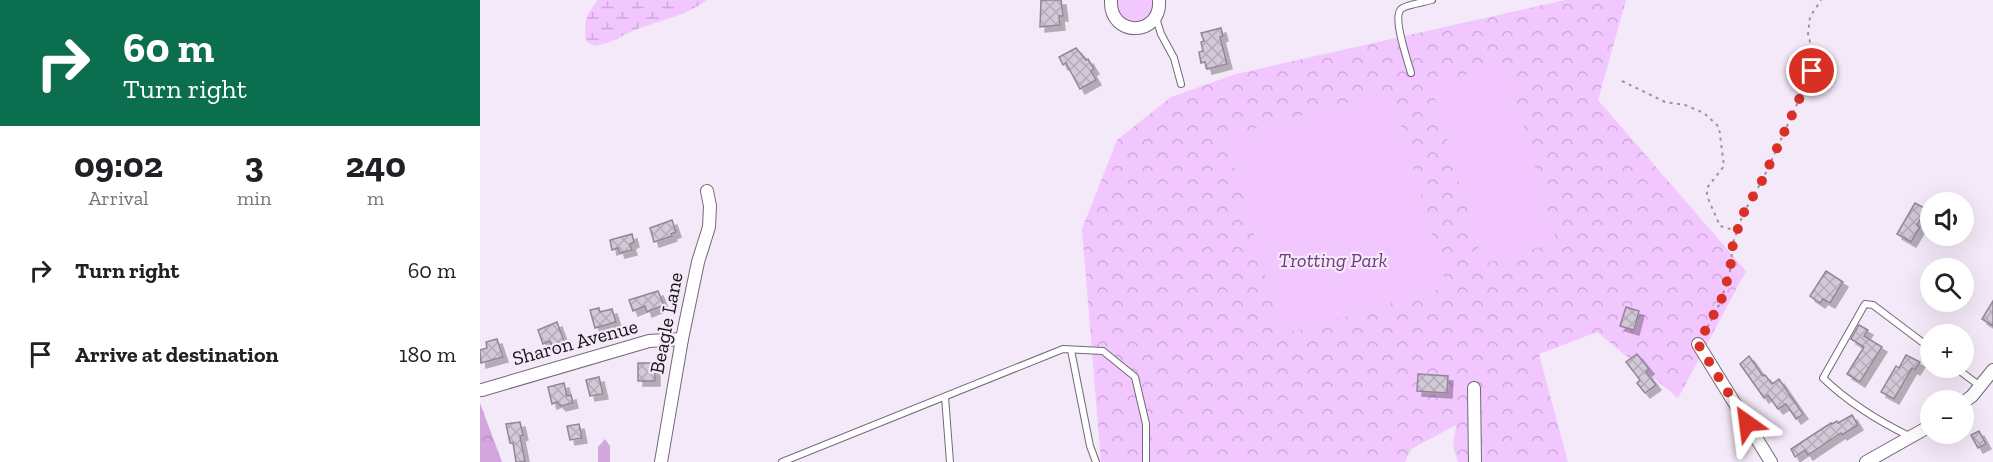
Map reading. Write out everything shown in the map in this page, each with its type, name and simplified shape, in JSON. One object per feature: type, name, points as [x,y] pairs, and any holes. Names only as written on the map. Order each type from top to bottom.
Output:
[{"type":"street","points":[[1112,0],[1113,14],[1121,24],[1140,28],[1156,17],[1159,0]]},
{"type":"street","name":"Beagle Lane","points":[[661,462],[682,339],[698,262],[709,226],[710,206],[706,191]]},
{"type":"street","name":"Sharon Avenue","points":[[482,390],[649,341],[682,339]]},
{"type":"street","points":[[1698,344],[1771,462]]},
{"type":"street","points":[[1974,394],[1993,370]]},
{"type":"street","points":[[1474,388],[1475,462]]},
{"type":"street","points":[[1866,462],[1920,432]]},
{"type":"lane","points":[[1412,73],[1399,27],[1398,14],[1405,7],[1432,0]]},
{"type":"lane","points":[[1156,17],[1161,34],[1174,58],[1181,84]]},
{"type":"lane","points":[[1911,438],[1838,392],[1823,378],[1865,304],[1873,305],[1920,340]]},
{"type":"lane","points":[[782,462],[1063,349],[1103,351],[1135,377],[1146,424],[1146,462]]},
{"type":"lane","points":[[1071,350],[1090,446],[1096,462]]},
{"type":"lane","points":[[1969,378],[1980,386]]},
{"type":"lane","points":[[945,397],[950,462]]},
{"type":"path","points":[[1698,344],[1721,301],[1730,271],[1733,243],[1743,214],[1763,179],[1812,71],[1812,51],[1808,34],[1810,17],[1821,0]]},
{"type":"path","points":[[1622,81],[1665,102],[1684,105],[1704,113],[1719,127],[1724,166],[1707,188],[1707,196],[1720,226],[1737,231]]},
{"type":"green space","points":[[598,0],[707,0],[684,13],[595,46],[586,41],[585,23],[590,10]]},
{"type":"green space","points":[[1117,0],[1152,0],[1152,10],[1142,21],[1128,21],[1118,10]]},
{"type":"green space","name":"Trotting Park","points":[[1565,0],[1626,0],[1598,100],[1746,271],[1678,398],[1597,332],[1539,354],[1568,462],[1458,462],[1453,447],[1456,425],[1411,449],[1405,462],[1101,462],[1082,229],[1117,140],[1171,97],[1236,74]]},
{"type":"green space","points":[[1505,63],[1557,242],[1483,264],[1431,85]]},
{"type":"green space","points":[[1391,90],[1447,287],[1282,335],[1226,137]]},
{"type":"green space","points":[[480,403],[502,462],[480,462]]},
{"type":"green space","points":[[605,439],[610,446],[610,462],[598,462],[598,447]]},
{"type":"building","points":[[1041,0],[1061,0],[1063,16],[1059,16],[1060,25],[1040,27]]},
{"type":"building","points":[[1221,28],[1223,36],[1220,37],[1227,64],[1207,69],[1205,62],[1201,63],[1199,52],[1203,51],[1201,42],[1204,41],[1201,33]]},
{"type":"building","points":[[1076,48],[1086,60],[1088,59],[1094,69],[1091,71],[1096,80],[1080,89],[1066,63],[1063,65],[1059,57]]},
{"type":"building","points":[[1915,203],[1920,206],[1920,220],[1917,225],[1920,227],[1911,242],[1897,234]]},
{"type":"building","points":[[672,220],[676,232],[671,234],[672,236],[654,242],[650,228]]},
{"type":"building","points":[[632,234],[634,242],[630,244],[632,250],[620,253],[618,248],[612,250],[610,240]]},
{"type":"building","points":[[1826,271],[1843,282],[1830,303],[1823,299],[1820,303],[1810,296]]},
{"type":"building","points":[[658,291],[664,305],[647,312],[645,306],[633,311],[629,300]]},
{"type":"building","points":[[1993,301],[1993,326],[1982,319]]},
{"type":"building","points":[[1626,307],[1639,311],[1634,330],[1620,326]]},
{"type":"building","points":[[599,308],[600,312],[612,309],[616,322],[595,328],[590,310]]},
{"type":"building","points":[[557,322],[564,341],[552,345],[550,341],[543,344],[538,330]]},
{"type":"building","points":[[1859,325],[1868,330],[1864,336],[1882,347],[1860,382],[1847,374],[1864,347],[1851,339]]},
{"type":"building","points":[[497,339],[503,357],[481,363],[480,350],[487,348],[486,342]]},
{"type":"building","points":[[1637,354],[1649,369],[1646,372],[1656,385],[1645,393],[1637,383],[1640,380],[1626,362]]},
{"type":"building","points":[[1906,355],[1920,362],[1915,370],[1912,368],[1894,399],[1881,392],[1896,366],[1899,368]]},
{"type":"building","points":[[1749,356],[1763,376],[1765,375],[1772,384],[1779,379],[1803,414],[1796,419],[1786,404],[1778,409],[1768,395],[1764,398],[1740,364]]},
{"type":"building","points":[[638,363],[655,363],[655,381],[638,381]]},
{"type":"building","points":[[1418,374],[1448,376],[1447,393],[1417,391]]},
{"type":"building","points":[[599,377],[603,394],[590,396],[586,380]]},
{"type":"building","points":[[564,383],[567,396],[571,395],[573,403],[561,406],[557,402],[552,404],[548,387]]},
{"type":"building","points":[[1852,415],[1858,425],[1842,435],[1841,433],[1808,455],[1805,450],[1795,457],[1791,449],[1831,423],[1837,421],[1838,423]]},
{"type":"building","points":[[520,422],[525,462],[516,462],[513,443],[510,443],[506,424]]},
{"type":"building","points":[[579,424],[582,438],[570,440],[567,426]]},
{"type":"building","points":[[1979,431],[1986,444],[1978,448],[1974,441],[1974,434]]},
{"type":"route","points":[[1747,423],[1698,344],[1721,301],[1730,271],[1733,243],[1743,214],[1763,179],[1812,71]]}]
